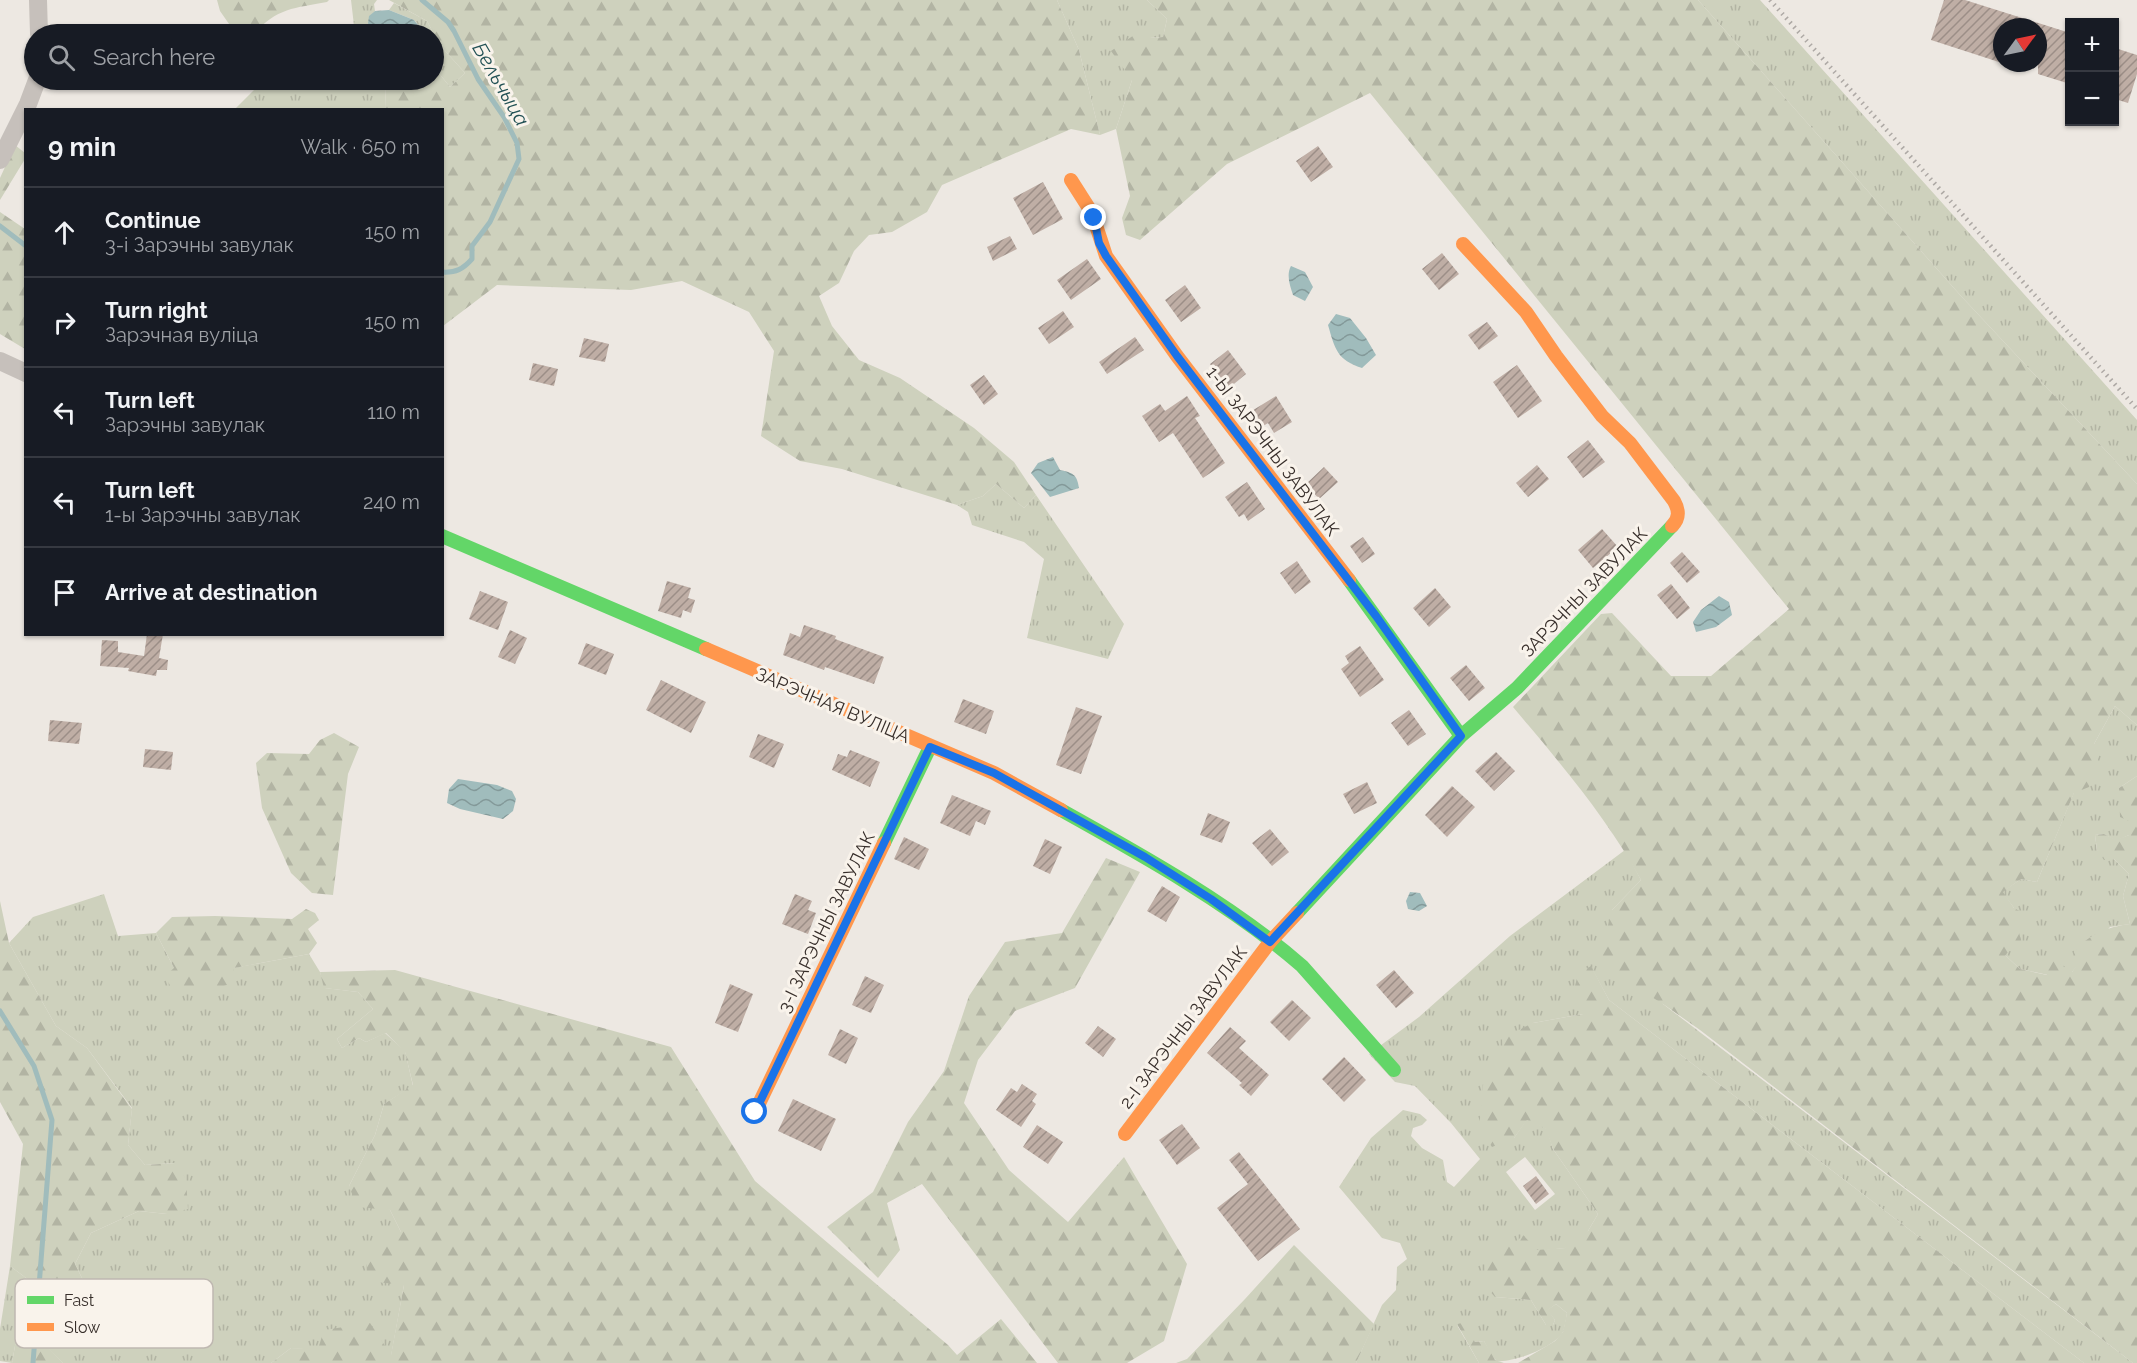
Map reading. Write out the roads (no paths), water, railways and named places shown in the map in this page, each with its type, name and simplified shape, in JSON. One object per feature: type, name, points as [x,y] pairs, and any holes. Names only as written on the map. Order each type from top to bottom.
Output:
[{"type":"street","points":[[38,0],[39,24]]},
{"type":"street","points":[[26,108],[33,90]]},
{"type":"street","points":[[0,160],[24,112]]},
{"type":"street","name":"1-Ы ЗАРЭЧНЫ ЗАВУЛАК","points":[[1071,180],[1094,218],[1099,243],[1106,256],[1177,356],[1376,616],[1461,736]]},
{"type":"street","name":"ЗАРЭЧНЫ ЗАВУЛАК","points":[[1270,942],[1461,736],[1517,688],[1673,526],[1678,515],[1674,501],[1630,443],[1602,416],[1526,312],[1463,243]]},
{"type":"street","points":[[0,361],[24,372]]},
{"type":"street","name":"ЗАРЭЧНАЯ ВУЛІЦА","points":[[444,537],[994,773],[1145,857],[1211,899],[1286,952],[1302,966],[1326,996],[1394,1070]]},
{"type":"street","name":"3-І ЗАРЭЧНЫ ЗАВУЛАК","points":[[755,1112],[930,747]]},
{"type":"street","name":"2-І ЗАРЭЧНЫ ЗАВУЛАК","points":[[1125,1134],[1270,942]]},
{"type":"water","points":[[389,10],[414,20],[417,24],[368,24],[369,16],[375,11]]},
{"type":"water","points":[[1291,266],[1305,272],[1313,287],[1305,301],[1293,295],[1289,277]]},
{"type":"water","points":[[1336,314],[1350,318],[1376,355],[1362,368],[1347,361],[1335,347],[1328,325]]},
{"type":"water","points":[[1053,457],[1060,470],[1076,477],[1079,488],[1050,497],[1031,473],[1038,463]]},
{"type":"water","points":[[1719,596],[1729,602],[1732,615],[1716,627],[1696,632],[1693,622],[1701,610]]},
{"type":"water","points":[[458,779],[497,785],[512,791],[516,799],[513,811],[503,819],[460,809],[447,803],[449,789]]},
{"type":"water","points":[[1410,892],[1420,893],[1427,906],[1419,911],[1408,909],[1406,901]]},
{"type":"waterway","name":"Бельчыца","points":[[422,0],[448,22],[454,31],[478,79],[504,117],[517,143],[519,159],[490,222],[472,246],[472,259],[459,270],[444,272]]},
{"type":"waterway","name":"Бельчыца","points":[[0,226],[24,244]]},
{"type":"waterway","points":[[0,1011],[34,1066],[52,1120],[40,1279]]},
{"type":"waterway","points":[[33,1363],[34,1348]]},
{"type":"railway","points":[[1770,0],[2137,409]]}]
